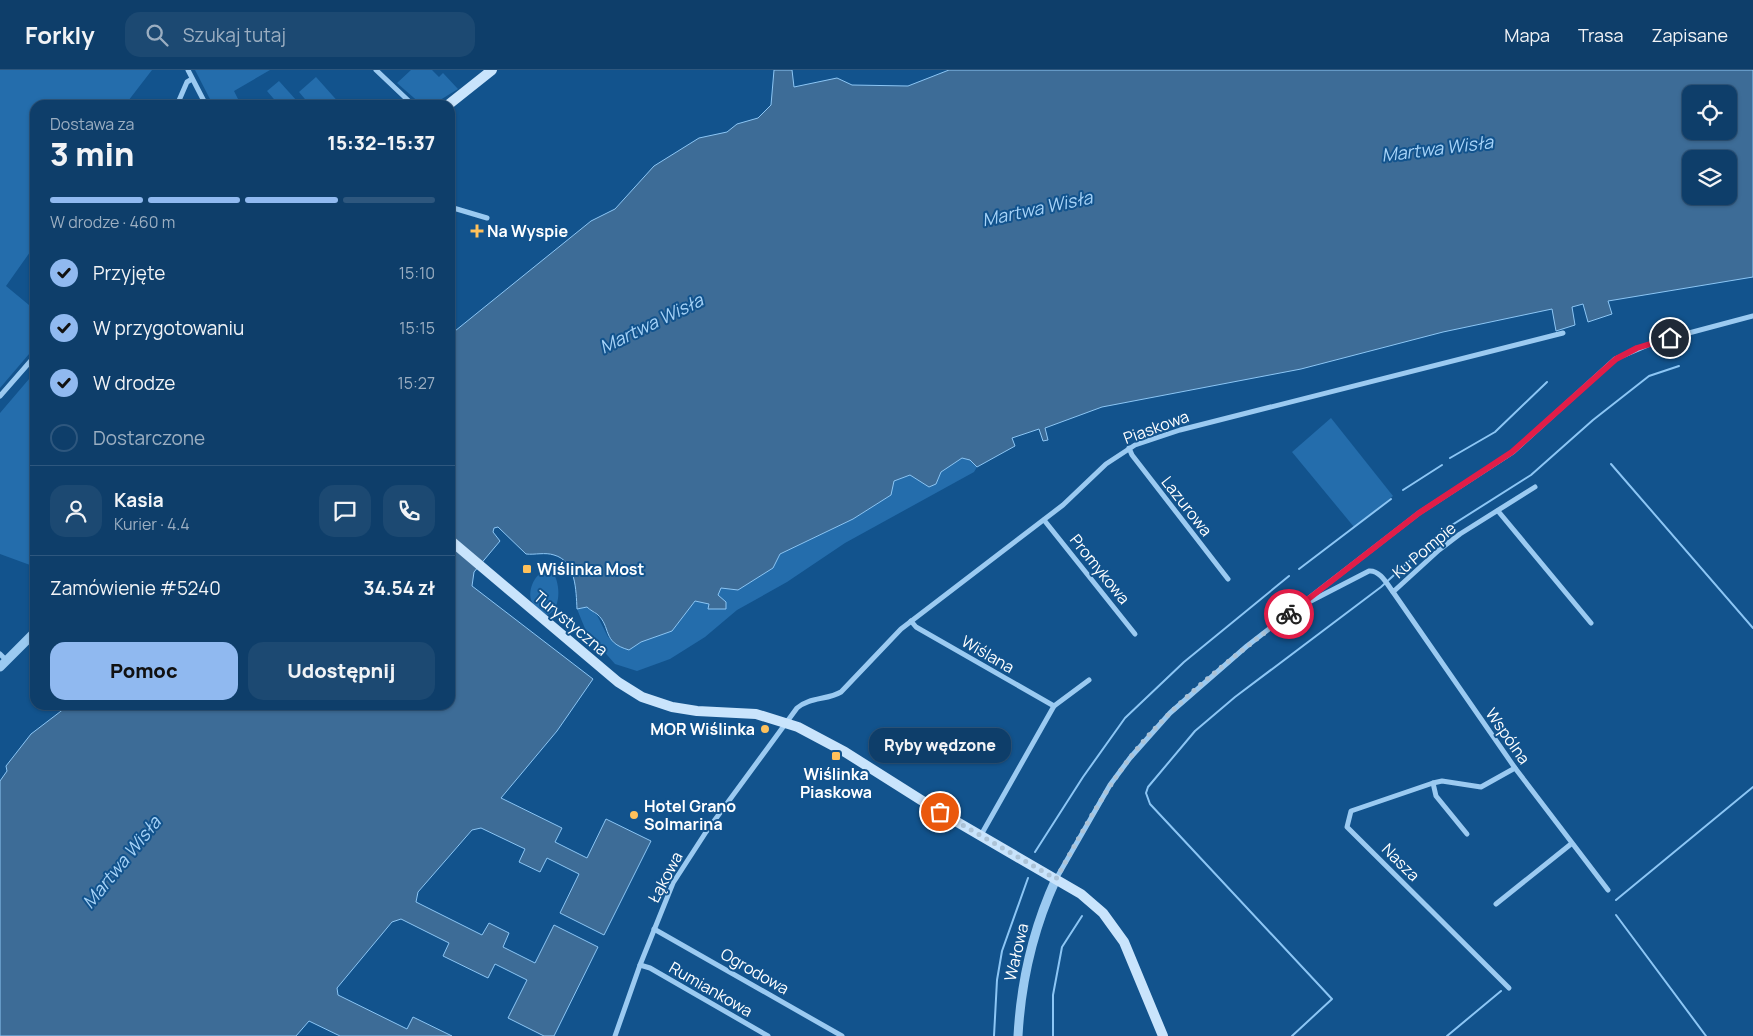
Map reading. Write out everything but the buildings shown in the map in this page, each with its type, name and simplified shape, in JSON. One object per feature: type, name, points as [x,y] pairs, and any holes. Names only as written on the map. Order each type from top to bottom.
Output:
[{"type":"main road","points":[[454,100],[492,70]]},
{"type":"main road","name":"Turystyczna","points":[[455,544],[618,682],[650,700],[680,709],[745,713],[786,723],[825,741],[1093,903],[1117,930],[1131,955],[1163,1036]]},
{"type":"street","points":[[188,70],[203,100]]},
{"type":"street","points":[[376,70],[408,100]]},
{"type":"street","points":[[179,100],[188,82],[192,79]]},
{"type":"street","points":[[455,208],[487,218]]},
{"type":"street","name":"Ku Pompie","points":[[1056,879],[1110,785],[1158,726],[1200,685],[1419,513],[1512,452],[1616,359],[1655,342],[1753,316]]},
{"type":"street","name":"Piaskowa","points":[[786,723],[804,703],[831,697],[841,692],[896,633],[1044,520],[1106,464],[1129,448],[1198,425],[1563,333]]},
{"type":"street","points":[[0,396],[30,362]]},
{"type":"street","name":"Lazurowa","points":[[1129,448],[1132,455],[1228,579]]},
{"type":"street","name":"Ku Pompie","points":[[1306,601],[1309,602],[1368,571],[1373,571],[1381,576],[1392,590],[1439,550],[1535,487]]},
{"type":"street","points":[[1498,511],[1591,622]]},
{"type":"street","name":"Promykowa","points":[[1044,520],[1135,634]]},
{"type":"street","name":"Wspólna","points":[[1392,590],[1515,768],[1571,844],[1608,890]]},
{"type":"street","name":"Wiślana","points":[[912,621],[916,627],[1054,706]]},
{"type":"street","points":[[2,660],[30,636]]},
{"type":"street","points":[[981,835],[1054,706],[1089,680]]},
{"type":"street","name":"Łąkowa","points":[[615,1036],[640,965],[673,883],[694,849],[786,723]]},
{"type":"street","name":"Nasza","points":[[1509,988],[1348,827],[1351,811],[1442,781],[1486,786],[1515,768]]},
{"type":"street","points":[[1433,784],[1436,796],[1467,834]]},
{"type":"street","points":[[1496,904],[1571,844]]},
{"type":"street","name":"Wałowa","points":[[1018,1036],[1025,978],[1033,939],[1056,879]]},
{"type":"street","name":"Ogrodowa","points":[[654,929],[842,1036]]},
{"type":"street","name":"Rumiankowa","points":[[640,965],[650,968],[768,1036]]},
{"type":"shaded area","points":[[0,70],[152,70],[129,100],[30,100],[30,252],[6,286],[30,306],[30,353],[0,388]]},
{"type":"shaded area","points":[[195,70],[270,70],[234,91],[238,100],[210,100]]},
{"type":"shaded area","points":[[411,70],[432,70],[439,77],[443,73],[458,89],[440,100],[416,100],[397,83]]},
{"type":"shaded area","points":[[316,77],[337,100],[306,100],[299,92]]},
{"type":"shaded area","points":[[279,81],[296,100],[275,100],[267,91]]},
{"type":"shaded area","points":[[30,378],[30,565],[0,554],[0,413]]},
{"type":"shaded area","points":[[1331,418],[1393,496],[1354,527],[1292,452]]},
{"type":"shaded area","points":[[962,458],[970,460],[977,467],[974,472],[845,543],[787,582],[737,610],[705,637],[670,659],[637,671],[615,664],[586,631],[577,609],[587,607],[597,615],[608,637],[629,650],[641,642],[672,631],[695,601],[710,604],[708,609],[721,588],[738,590],[773,568],[780,554],[853,519],[891,495],[894,481],[910,475],[929,487],[936,484],[941,472]]},
{"type":"shaded area","points":[[544,571],[553,573],[558,590],[555,608],[547,615],[533,604],[530,594],[534,580]]},
{"type":"water","name":"Martwa Wisła","points":[[774,70],[792,70],[794,87],[837,78],[852,85],[908,86],[949,70],[1753,70],[1753,277],[1608,301],[1612,314],[1588,322],[1583,304],[1572,307],[1575,325],[1556,331],[1552,309],[1443,332],[1301,369],[1102,407],[1045,428],[1048,440],[1043,441],[1039,429],[1012,438],[1015,446],[977,467],[970,460],[962,458],[941,472],[936,484],[929,487],[910,475],[894,481],[891,495],[853,519],[780,554],[773,568],[738,590],[721,588],[718,595],[726,602],[726,609],[708,609],[709,604],[695,601],[672,631],[641,642],[629,650],[614,643],[602,619],[597,614],[587,607],[577,609],[573,577],[567,563],[551,554],[526,554],[498,527],[494,528],[493,532],[500,541],[474,572],[472,586],[593,679],[557,731],[501,798],[562,828],[555,842],[587,858],[606,819],[651,841],[604,935],[560,913],[579,874],[547,858],[540,872],[519,862],[525,849],[481,828],[472,830],[418,892],[416,902],[482,935],[489,923],[509,933],[503,947],[535,963],[554,925],[598,947],[554,1036],[544,1036],[508,1018],[527,980],[495,964],[488,978],[443,956],[449,943],[401,919],[392,922],[337,988],[338,995],[407,1029],[413,1017],[452,1036],[340,1036],[309,1021],[296,1036],[0,1036],[0,781],[7,771],[6,766],[31,734],[62,710],[455,710],[455,331],[591,221],[615,209],[654,166],[699,138],[727,132],[737,124],[758,118],[771,105]]},
{"type":"waterway","points":[[1292,1036],[1332,999],[1150,804],[1146,793],[1148,787],[1195,731],[1235,697],[1381,587],[1441,532],[1531,475],[1593,420],[1649,376],[1679,366]]},
{"type":"waterway","points":[[1450,458],[1495,432],[1547,382]]},
{"type":"waterway","points":[[1611,464],[1753,628]]},
{"type":"waterway","points":[[1403,490],[1442,465]]},
{"type":"waterway","points":[[1299,569],[1391,499]]},
{"type":"waterway","points":[[1035,852],[1083,777],[1125,718],[1184,662],[1289,576]]},
{"type":"waterway","points":[[1616,900],[1753,787]]},
{"type":"waterway","points":[[994,1036],[997,980],[1002,951],[1028,878]]},
{"type":"waterway","points":[[1616,915],[1706,1036]]},
{"type":"waterway","points":[[1053,1036],[1053,995],[1062,947],[1082,916]]},
{"type":"waterway","points":[[1447,1036],[1501,991]]},
{"type":"way so far","points":[[940,812],[1056,879],[1102,798],[1130,758],[1170,713],[1194,691],[1247,646],[1289,614]]},
{"type":"place","name":"Na Wyspie","points":[[477,231]]},
{"type":"place","name":"Wiślinka Most","points":[[527,569]]},
{"type":"place","name":"MOR Wiślinka","points":[[765,729]]},
{"type":"place","name":"Wiślinka Piaskowa","points":[[836,756]]},
{"type":"place","name":"Ryby wędzone","points":[[940,812]]},
{"type":"place","name":"Hotel Grano Solmarina","points":[[634,815]]},
{"type":"route","points":[[1289,614],[1419,513],[1492,467],[1512,452],[1572,396],[1616,359],[1637,348],[1670,338]]}]
